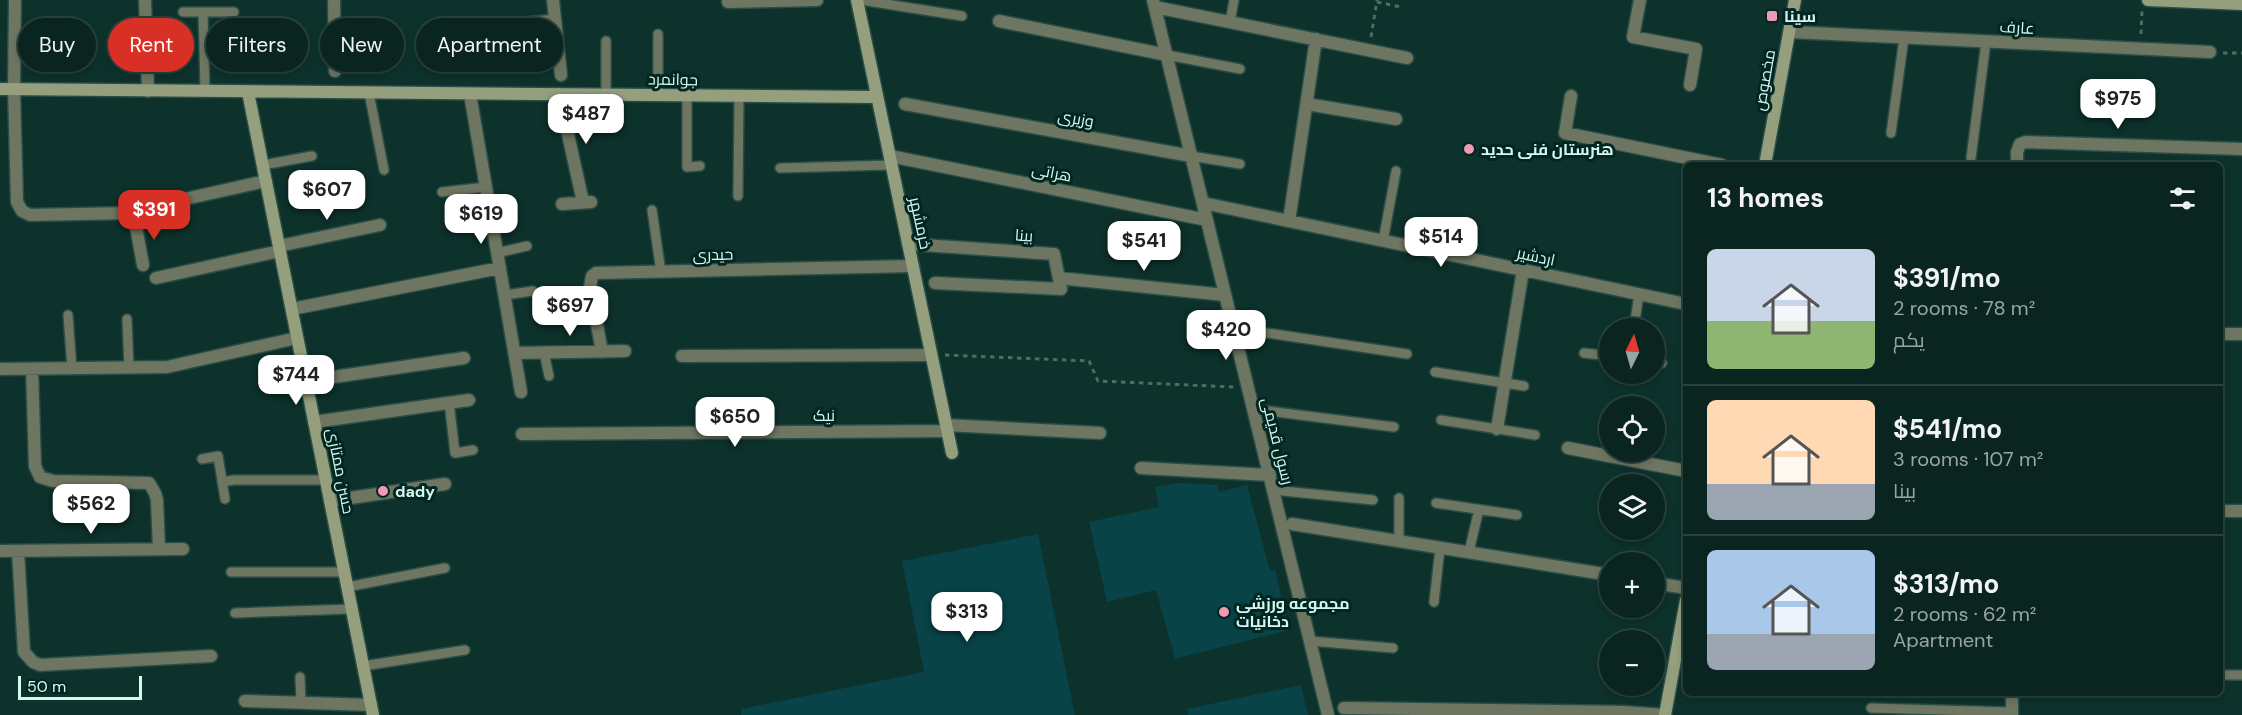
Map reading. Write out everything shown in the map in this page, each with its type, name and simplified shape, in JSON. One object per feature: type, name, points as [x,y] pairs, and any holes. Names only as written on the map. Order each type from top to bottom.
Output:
[{"type":"street","points":[[15,0],[14,89],[17,202],[22,211],[30,215],[129,213],[135,221],[143,265]]},
{"type":"street","points":[[145,0],[148,92]]},
{"type":"street","points":[[334,0],[334,18]]},
{"type":"street","points":[[553,0],[555,18]]},
{"type":"street","points":[[728,2],[817,0]]},
{"type":"street","name":"خرمشهر","points":[[856,0],[952,453]]},
{"type":"street","points":[[1640,0],[1633,37],[1696,50],[1690,85]]},
{"type":"street","name":"مخصوص","points":[[1766,162],[1796,0]]},
{"type":"street","points":[[1154,3],[1230,22],[1407,58]]},
{"type":"street","name":"رسول قدیمی","points":[[1154,3],[1328,715]]},
{"type":"street","points":[[2145,3],[2242,4]]},
{"type":"street","points":[[999,21],[1167,55]]},
{"type":"street","name":"عارف","points":[[1790,32],[2210,52]]},
{"type":"street","points":[[1289,221],[1316,39]]},
{"type":"street","name":"جوانمرد","points":[[0,89],[877,97]]},
{"type":"street","name":"حسن ممتازی","points":[[248,92],[372,710]]},
{"type":"street","points":[[470,94],[521,392]]},
{"type":"street","points":[[559,94],[587,202],[562,204]]},
{"type":"street","points":[[1571,96],[1565,133],[1707,162]]},
{"type":"street","name":"وزیری","points":[[905,104],[1191,156]]},
{"type":"street","points":[[1306,104],[1396,119]]},
{"type":"street","points":[[2017,162],[2020,144],[2026,142],[2242,149]]},
{"type":"street","name":"هراتی","points":[[890,160],[1207,220]]},
{"type":"street","points":[[159,205],[266,181]]},
{"type":"street","name":"اردشیر","points":[[1203,203],[1683,303]]},
{"type":"street","points":[[156,278],[380,225]]},
{"type":"street","name":"بینا","points":[[908,244],[1054,254],[1059,278]]},
{"type":"street","name":"حیدری","points":[[602,352],[590,287],[592,276],[602,272],[913,266]]},
{"type":"street","points":[[292,309],[500,268]]},
{"type":"street","points":[[1497,429],[1523,270]]},
{"type":"street","points":[[935,283],[1061,289],[1059,278],[1225,295]]},
{"type":"street","points":[[2223,334],[2242,334]]},
{"type":"street","points":[[0,369],[167,367],[297,338]]},
{"type":"street","points":[[515,353],[625,351]]},
{"type":"street","points":[[682,356],[932,355]]},
{"type":"street","points":[[306,381],[464,358]]},
{"type":"street","points":[[32,369],[35,466],[40,477],[53,481],[149,483],[157,500],[159,549]]},
{"type":"street","points":[[314,422],[469,399]]},
{"type":"street","name":"نیک","points":[[522,435],[947,428],[1100,433]]},
{"type":"street","points":[[1568,448],[1683,470]]},
{"type":"street","points":[[1142,468],[1270,475]]},
{"type":"street","points":[[330,501],[445,484]]},
{"type":"street","points":[[2223,511],[2242,511]]},
{"type":"street","points":[[1292,524],[1599,573]]},
{"type":"street","points":[[0,551],[183,549]]},
{"type":"street","points":[[18,551],[24,652],[28,659],[39,665],[211,656]]},
{"type":"street","points":[[1665,584],[1683,587]]},
{"type":"street","points":[[1344,708],[1624,712],[1665,715],[1683,616]]},
{"type":"street","points":[[2012,696],[2012,713]]},
{"type":"street","points":[[245,701],[301,703],[372,710]]},
{"type":"lane","points":[[861,0],[962,16]]},
{"type":"lane","points":[[1230,22],[1234,0]]},
{"type":"lane","points":[[183,12],[234,12]]},
{"type":"lane","points":[[203,12],[205,91]]},
{"type":"lane","points":[[658,34],[658,95]]},
{"type":"lane","points":[[1891,133],[1904,38]]},
{"type":"lane","points":[[606,41],[606,95]]},
{"type":"lane","points":[[1971,158],[1986,42]]},
{"type":"lane","points":[[1167,55],[1240,69]]},
{"type":"lane","points":[[369,93],[384,170]]},
{"type":"lane","points":[[687,96],[687,167],[700,166]]},
{"type":"lane","points":[[738,196],[739,96]]},
{"type":"lane","points":[[263,165],[312,156]]},
{"type":"lane","name":"وزیری","points":[[1191,156],[1240,164]]},
{"type":"lane","points":[[780,168],[890,160]]},
{"type":"lane","points":[[1383,241],[1396,171]]},
{"type":"lane","points":[[442,192],[486,187]]},
{"type":"lane","points":[[652,210],[661,272]]},
{"type":"lane","points":[[497,253],[527,246]]},
{"type":"lane","points":[[505,295],[533,291]]},
{"type":"lane","points":[[1635,318],[1639,294]]},
{"type":"lane","points":[[68,315],[72,369]]},
{"type":"lane","points":[[127,319],[129,368]]},
{"type":"lane","points":[[1234,328],[1407,354]]},
{"type":"lane","points":[[544,352],[549,376]]},
{"type":"lane","points":[[1584,353],[1599,355]]},
{"type":"lane","points":[[1435,372],[1524,386]]},
{"type":"lane","points":[[449,402],[455,453],[473,450]]},
{"type":"lane","points":[[1253,409],[1394,427]]},
{"type":"lane","points":[[1441,420],[1535,435]]},
{"type":"lane","points":[[202,459],[218,456],[225,499]]},
{"type":"lane","points":[[222,482],[326,480]]},
{"type":"lane","points":[[1273,490],[1373,500]]},
{"type":"lane","points":[[1399,498],[1399,541]]},
{"type":"lane","points":[[1436,503],[1517,515]]},
{"type":"lane","points":[[1469,552],[1479,509]]},
{"type":"lane","points":[[1434,602],[1440,548]]},
{"type":"lane","points":[[347,587],[445,568]]},
{"type":"lane","points":[[231,572],[344,572]]},
{"type":"lane","points":[[235,613],[352,609]]},
{"type":"lane","points":[[1310,640],[1393,648]]},
{"type":"lane","points":[[363,666],[465,650]]},
{"type":"lane","points":[[2223,675],[2242,675]]},
{"type":"lane","points":[[300,677],[301,703]]},
{"type":"lane","points":[[1871,708],[1895,712],[2012,713]]},
{"type":"path","points":[[1369,50],[1377,1],[1401,7]]},
{"type":"path","points":[[2140,49],[2145,3]]},
{"type":"path","points":[[2210,52],[2242,53]]},
{"type":"path","points":[[932,355],[1089,361],[1098,381],[1248,388]]},
{"type":"building","points":[[1179,483],[1218,485],[1219,492],[1247,485],[1270,571],[1275,570],[1289,630],[1175,659],[1156,590],[1107,602],[1089,522],[1159,507],[1155,487]]},
{"type":"building","points":[[1038,534],[1075,715],[741,715],[741,709],[924,672],[902,561]]},
{"type":"building","points":[[1301,685],[1308,715],[1188,715],[1187,709]]},
{"type":"place","name":"سینا","points":[[1772,16]]},
{"type":"place","name":"هنرستان فنی حدید","points":[[1469,149]]},
{"type":"place","name":"dady","points":[[383,491]]},
{"type":"place","name":"مجموعه ورزشی دخانیات","points":[[1224,612]]}]
